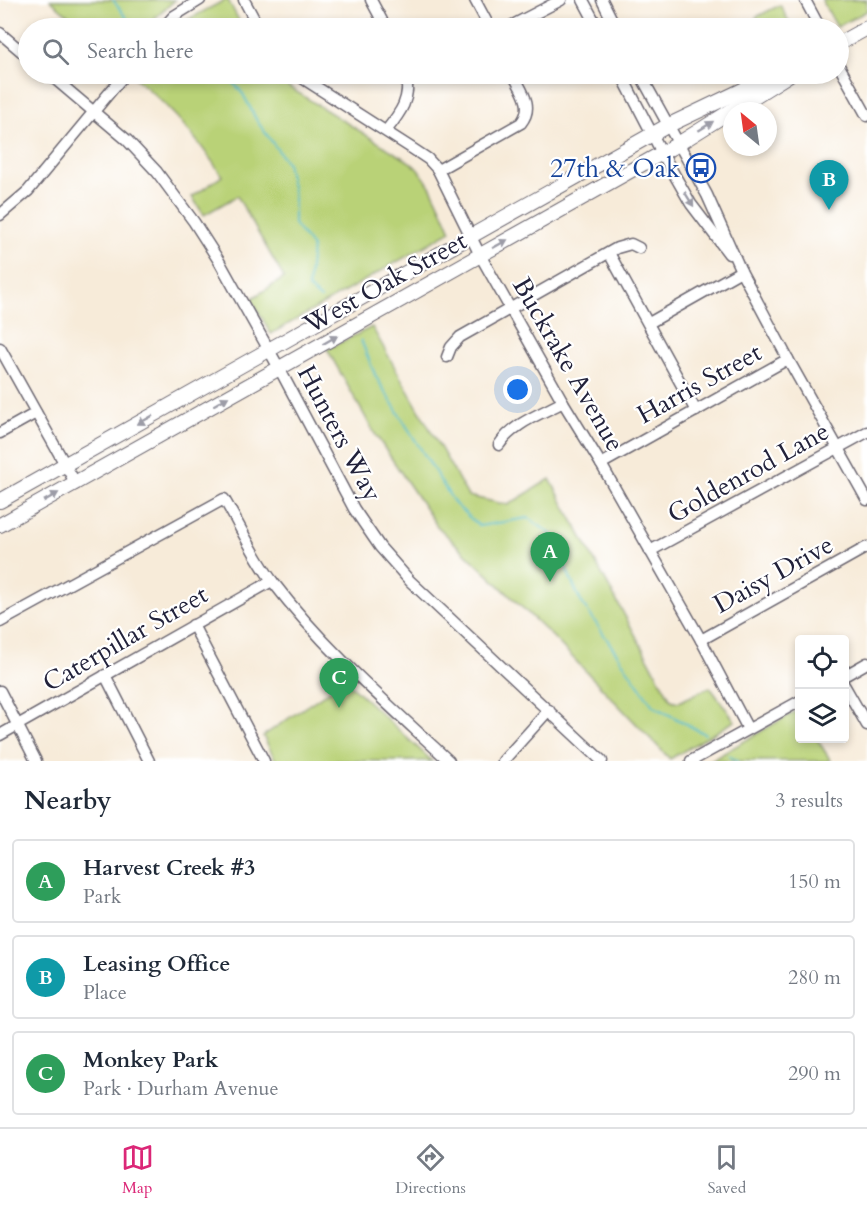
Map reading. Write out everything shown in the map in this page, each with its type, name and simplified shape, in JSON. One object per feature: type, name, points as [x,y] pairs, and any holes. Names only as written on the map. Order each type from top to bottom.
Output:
[{"type":"main road","points":[[849,38],[867,28]]},
{"type":"main road","name":"West Oak Street","points":[[0,501],[667,126],[755,84]]},
{"type":"main road","name":"West Oak Street","points":[[0,525],[678,144],[774,84]]},
{"type":"street","points":[[172,18],[200,0]]},
{"type":"street","points":[[244,0],[254,18]]},
{"type":"street","points":[[371,0],[381,18]]},
{"type":"street","points":[[474,0],[484,18]]},
{"type":"street","points":[[526,18],[561,0]]},
{"type":"street","points":[[583,0],[593,18]]},
{"type":"street","points":[[602,0],[611,18]]},
{"type":"street","points":[[805,0],[815,18]]},
{"type":"street","points":[[0,33],[18,48]]},
{"type":"street","points":[[849,83],[866,112]]},
{"type":"street","name":"Hunters Way","points":[[61,84],[141,154],[178,201],[219,261],[354,509],[380,547],[418,588],[602,761]]},
{"type":"street","points":[[0,215],[28,191],[117,84]]},
{"type":"street","name":"Buckrake Avenue","points":[[312,84],[428,159],[438,170],[480,255],[701,640],[748,729]]},
{"type":"street","points":[[386,131],[401,112],[405,102],[406,84]]},
{"type":"street","points":[[438,170],[521,123],[527,116],[526,99],[518,84]]},
{"type":"street","points":[[626,84],[691,204],[741,271]]},
{"type":"street","points":[[645,84],[707,195],[741,271],[867,500]]},
{"type":"street","points":[[447,357],[451,347],[460,338],[609,253],[631,244],[639,248]]},
{"type":"street","points":[[609,253],[696,411]]},
{"type":"street","points":[[649,323],[741,271]]},
{"type":"street","points":[[0,348],[76,484]]},
{"type":"street","name":"Harris Street","points":[[601,464],[788,359]]},
{"type":"street","points":[[499,445],[506,434],[563,402]]},
{"type":"street","points":[[0,434],[36,413]]},
{"type":"street","name":"Goldenrod Lane","points":[[650,551],[867,432]]},
{"type":"street","points":[[0,622],[224,499],[272,581],[322,640],[449,761]]},
{"type":"street","name":"Daisy Drive","points":[[701,640],[867,547]]},
{"type":"street","name":"Caterpillar Street","points":[[0,735],[272,581]]},
{"type":"street","points":[[194,625],[264,761]]},
{"type":"street","points":[[849,673],[867,663]]},
{"type":"street","points":[[105,675],[149,761]]},
{"type":"street","points":[[846,689],[867,725]]},
{"type":"street","points":[[0,691],[36,761]]},
{"type":"street","points":[[691,761],[795,704]]},
{"type":"street","points":[[503,761],[549,711]]},
{"type":"green space","points":[[50,0],[175,0],[155,18],[72,18]]},
{"type":"green space","points":[[228,0],[238,18],[191,18]]},
{"type":"green space","points":[[822,0],[867,0],[867,11],[849,21],[849,18],[832,18]]},
{"type":"green space","points":[[780,5],[787,18],[757,18]]},
{"type":"green space","points":[[142,84],[285,84],[410,162],[429,185],[451,231],[271,334],[251,299],[284,278],[237,196],[204,215],[192,197],[222,176],[182,123]]},
{"type":"green space","points":[[372,327],[468,496],[508,505],[550,479],[671,700],[679,702],[710,687],[735,721],[670,759],[553,637],[437,526],[375,434],[327,349]]},
{"type":"green space","points":[[345,680],[432,761],[276,761],[263,736]]},
{"type":"green space","points":[[795,712],[795,743],[820,743],[831,761],[710,761]]},
{"type":"waterway","points":[[113,0],[126,18]]},
{"type":"waterway","points":[[234,84],[287,163],[294,197],[294,224],[312,247],[308,288],[321,299]]},
{"type":"waterway","points":[[361,340],[376,377],[455,504],[479,526],[528,518],[551,534],[580,600],[653,706],[705,734]]},
{"type":"waterway","points":[[728,755],[737,761]]},
{"type":"place","name":"27th & Oak","points":[[701,168]]},
{"type":"place","name":"Leasing Office","points":[[829,210]]},
{"type":"place","name":"Harvest Creek #3","points":[[550,582]]},
{"type":"place","name":"Monkey Park","points":[[339,708]]}]
